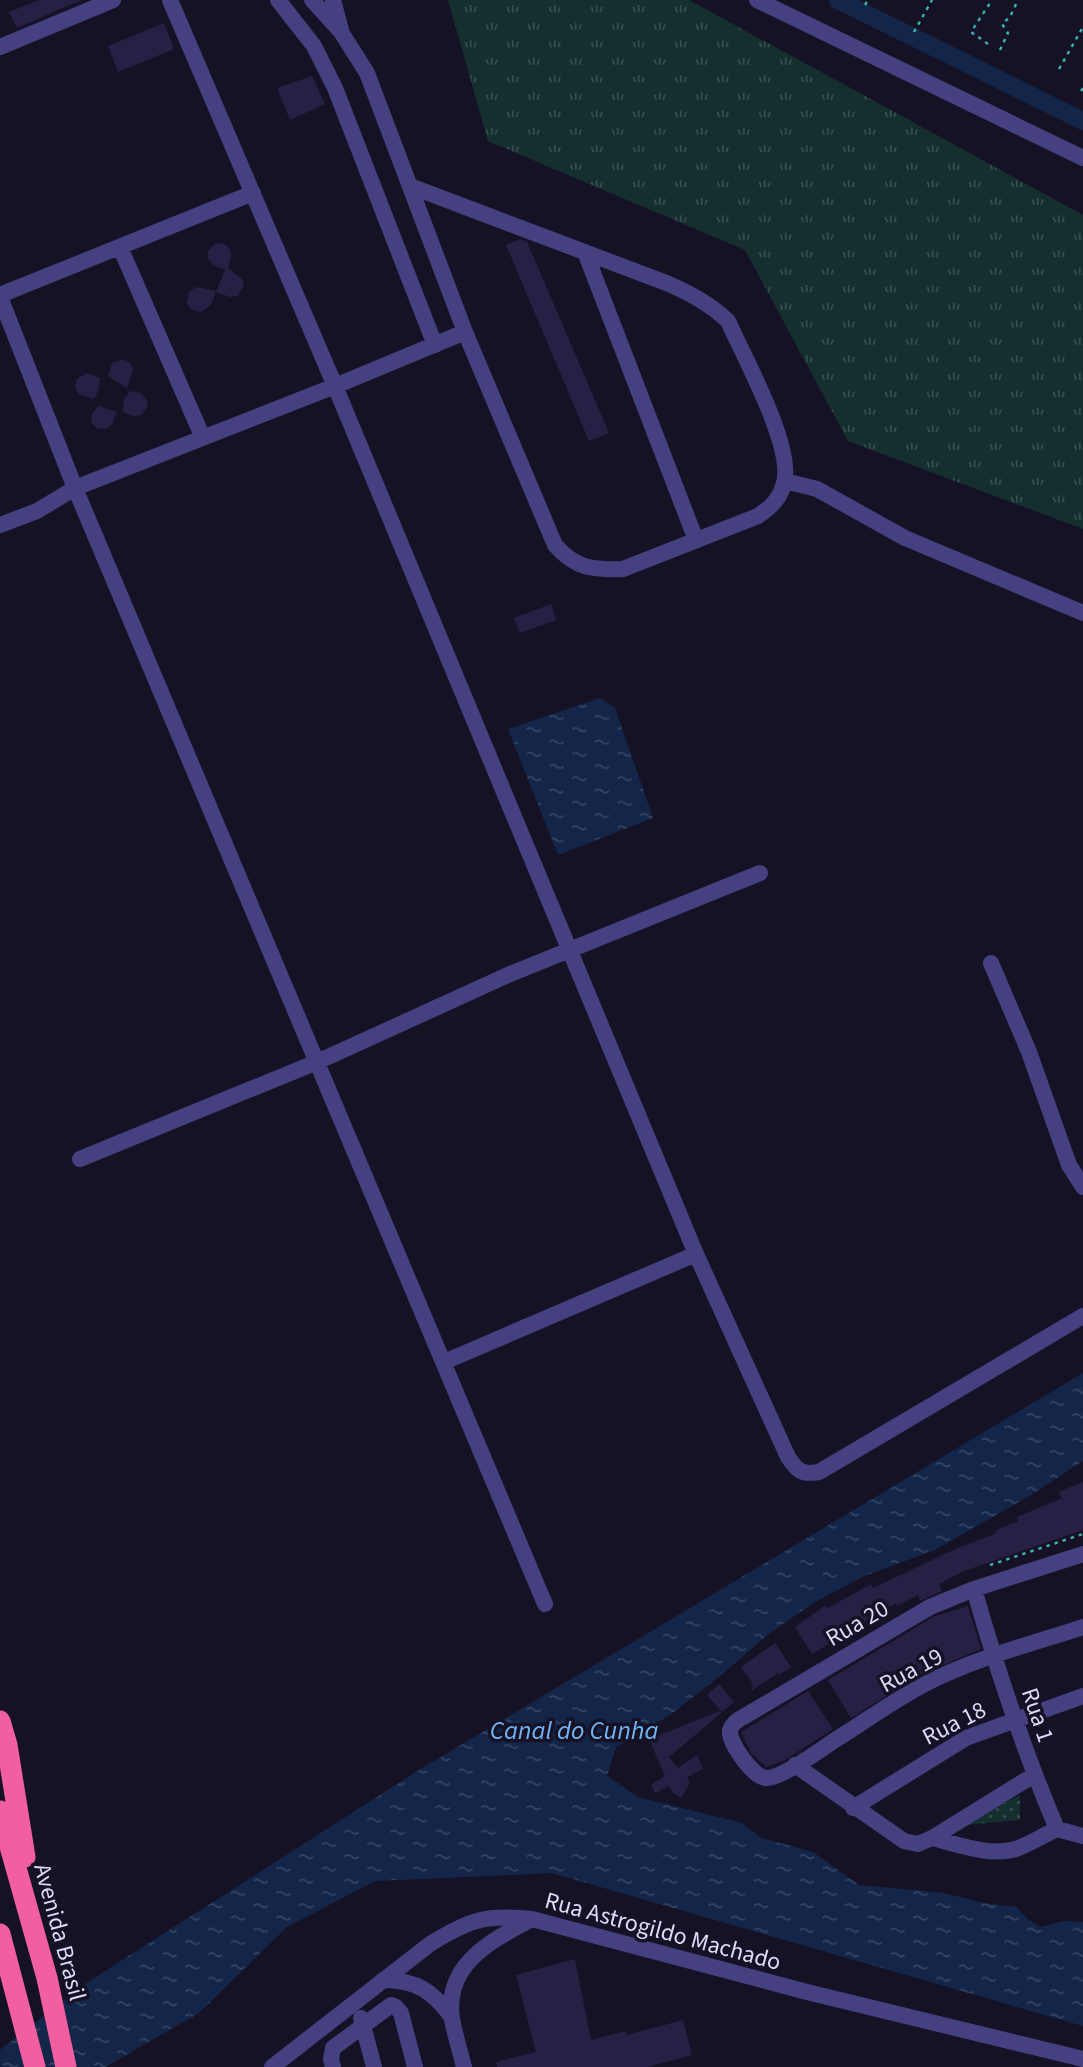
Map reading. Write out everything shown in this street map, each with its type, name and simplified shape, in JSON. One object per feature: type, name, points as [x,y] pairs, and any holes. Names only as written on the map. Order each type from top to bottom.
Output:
[{"type":"highway","points":[[2,1728],[39,1948]]},
{"type":"highway","name":"Avenida Brasil","points":[[0,1811],[47,1978],[66,2067]]},
{"type":"highway","points":[[0,1934],[35,2067]]},
{"type":"street","points":[[0,47],[113,0]]},
{"type":"street","points":[[170,0],[335,386],[696,1254],[788,1457],[796,1469],[806,1474],[819,1472],[1083,1316]]},
{"type":"street","points":[[278,0],[314,46],[335,88],[435,345]]},
{"type":"street","points":[[312,0],[341,32],[367,73],[465,332],[555,545],[567,559],[600,570],[624,569],[758,516],[772,507],[785,481],[784,453],[777,431],[728,321],[697,297],[410,186]]},
{"type":"street","points":[[333,0],[341,32]]},
{"type":"street","points":[[757,0],[1083,158]]},
{"type":"street","points":[[253,193],[0,296],[75,488],[545,1604]]},
{"type":"street","points":[[120,247],[203,438]]},
{"type":"street","points":[[585,252],[696,540]]},
{"type":"street","points":[[0,525],[37,511],[75,488],[465,332]]},
{"type":"street","points":[[785,481],[817,489],[905,538],[1083,613]]},
{"type":"street","points":[[80,1159],[317,1062],[510,974],[760,873]]},
{"type":"street","points":[[991,963],[1029,1052],[1069,1165],[1083,1186]]},
{"type":"street","points":[[444,1362],[696,1254]]},
{"type":"street","name":"Rua 20","points":[[771,1778],[763,1778],[754,1773],[738,1751],[730,1729],[735,1722],[930,1607],[974,1589],[1083,1554]]},
{"type":"street","name":"Rua 1","points":[[974,1589],[993,1657],[1034,1775],[1057,1829]]},
{"type":"street","name":"Rua 19","points":[[771,1778],[928,1683],[993,1657],[1083,1627]]},
{"type":"street","name":"Rua 18","points":[[853,1808],[966,1738],[1082,1699]]},
{"type":"street","points":[[795,1765],[853,1808],[909,1844],[918,1844],[932,1838],[1034,1775]]},
{"type":"street","points":[[932,1838],[984,1850],[1002,1850],[1014,1849],[1057,1829],[1083,1836]]},
{"type":"street","name":"Rua Astrogildo Machado","points":[[272,2067],[430,1944],[458,1927],[486,1917],[502,1916],[532,1919],[807,1992],[1083,2059]]},
{"type":"street","points":[[464,2067],[452,2017],[453,1994],[463,1966],[505,1933],[532,1919]]},
{"type":"street","points":[[383,1980],[406,1982],[429,1991],[452,2017]]},
{"type":"street","points":[[357,2002],[374,2067]]},
{"type":"street","points":[[333,2067],[333,2048],[391,2005],[401,2013],[415,2067]]},
{"type":"path","points":[[864,5],[867,0]]},
{"type":"path","points":[[914,32],[932,0]]},
{"type":"path","points":[[988,44],[971,32],[992,0]]},
{"type":"path","points":[[1000,50],[1008,33],[1002,24],[1010,17],[1018,0]]},
{"type":"path","points":[[1059,69],[1083,27]]},
{"type":"green space","points":[[448,0],[689,0],[1083,215],[1083,529],[848,441],[745,250],[488,141]]},
{"type":"green space","points":[[1020,1795],[1020,1820],[964,1825]]},
{"type":"water","points":[[600,698],[615,708],[653,818],[558,855],[508,729]]},
{"type":"water","name":"Canal do Cunha","points":[[1083,1373],[1083,1461],[1031,1495],[935,1550],[864,1576],[815,1602],[767,1635],[670,1715],[616,1747],[607,1776],[638,1797],[742,1823],[761,1838],[813,1852],[859,1885],[944,1893],[983,1903],[1017,1907],[1027,1919],[1040,1927],[1064,1921],[1083,1922],[1083,2026],[552,1873],[375,1881],[287,1927],[199,2013],[105,2067],[0,2067],[0,2050],[85,1984],[419,1770]]},
{"type":"building","points":[[39,0],[81,0],[17,28],[9,12]]},
{"type":"building","points":[[164,23],[174,49],[118,72],[108,46]]},
{"type":"building","points":[[312,76],[325,104],[290,120],[277,88]]},
{"type":"building","points":[[520,239],[527,242],[609,433],[589,441],[506,245]]},
{"type":"building","points":[[216,243],[224,244],[230,249],[228,268],[242,279],[244,286],[237,296],[230,297],[216,292],[225,270],[213,265],[208,259],[208,251]]},
{"type":"building","points":[[196,287],[216,291],[211,305],[201,312],[192,310],[187,304],[189,292]]},
{"type":"building","points":[[123,359],[130,363],[133,369],[127,388],[108,376],[112,363]]},
{"type":"building","points":[[86,373],[100,378],[94,399],[79,394],[75,387],[77,379]]},
{"type":"building","points":[[130,391],[140,393],[146,398],[148,406],[141,415],[133,416],[123,412],[124,400]]},
{"type":"building","points":[[98,406],[117,412],[112,424],[106,429],[96,428],[91,422],[92,414]]},
{"type":"building","points":[[551,604],[556,620],[520,633],[514,618]]},
{"type":"building","points":[[1083,1482],[1083,1530],[964,1571],[939,1584],[942,1591],[920,1601],[918,1595],[897,1606],[896,1603],[812,1654],[795,1627],[826,1605],[828,1608],[871,1584],[873,1588],[960,1547],[997,1533],[996,1530],[1018,1521],[1017,1517],[1062,1498],[1058,1492]]},
{"type":"building","points":[[968,1606],[981,1649],[922,1674],[851,1718],[828,1680],[935,1616]]},
{"type":"building","points":[[775,1643],[791,1667],[751,1691],[753,1684],[741,1667]]},
{"type":"building","points":[[719,1684],[734,1702],[722,1712],[707,1695]]},
{"type":"building","points":[[808,1691],[833,1729],[785,1760],[766,1767],[751,1753],[741,1732]]},
{"type":"building","points":[[720,1711],[721,1713],[669,1757],[678,1768],[697,1755],[703,1769],[687,1777],[690,1783],[681,1798],[673,1793],[669,1786],[655,1793],[651,1785],[665,1776],[649,1739]]},
{"type":"building","points":[[575,1959],[591,2040],[626,2031],[627,2035],[683,2020],[692,2055],[648,2067],[497,2067],[496,2062],[536,2052],[516,1975]]},
{"type":"waterway","points":[[838,0],[1083,121]]}]
